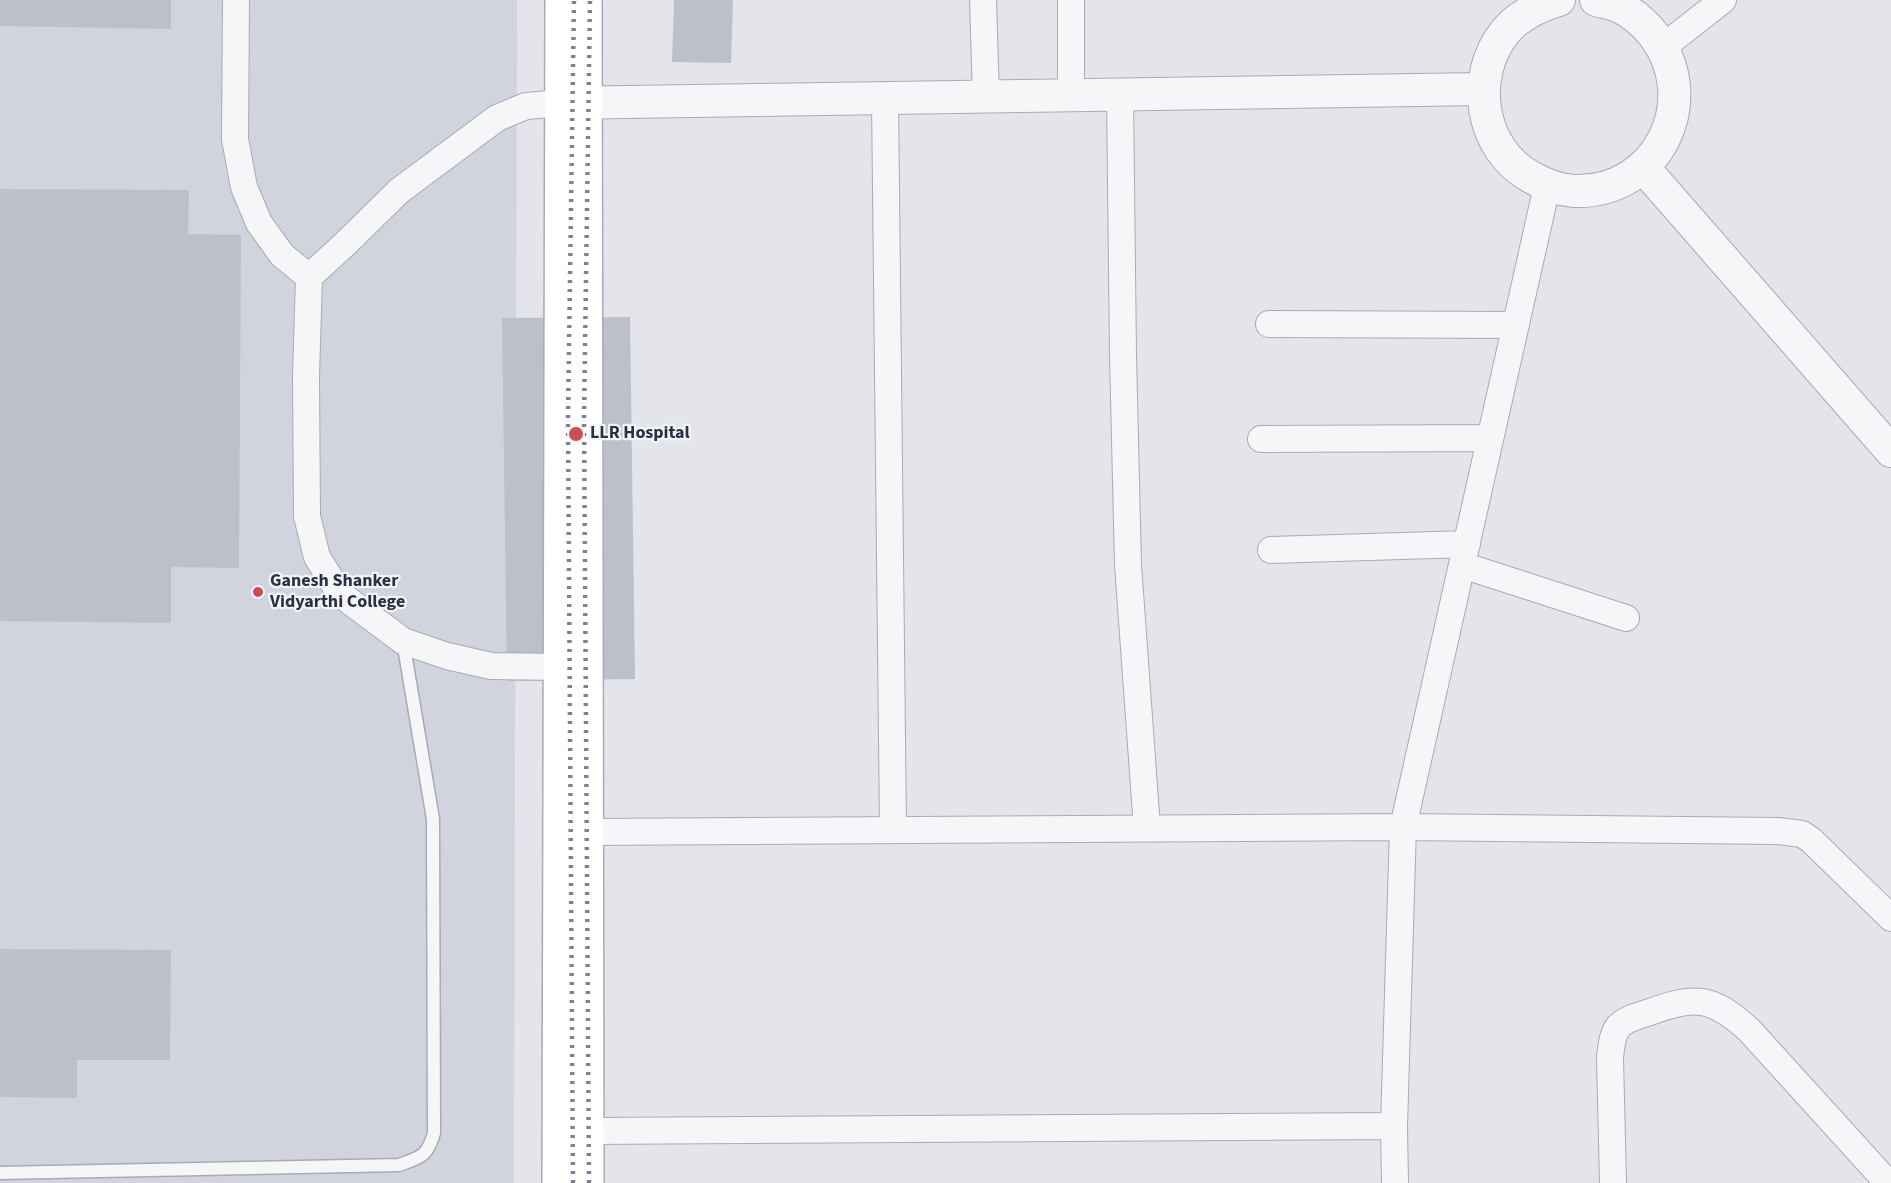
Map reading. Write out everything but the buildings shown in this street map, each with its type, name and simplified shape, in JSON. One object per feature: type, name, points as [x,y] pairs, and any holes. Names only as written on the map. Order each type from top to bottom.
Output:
[{"type":"main road","points":[[559,1183],[586,832],[573,103],[562,0]]},
{"type":"main road","points":[[585,0],[573,103],[560,667],[573,1012],[587,1131],[587,1183]]},
{"type":"street","points":[[236,0],[235,139],[244,187],[259,224],[282,255],[309,278]]},
{"type":"street","points":[[983,0],[986,97]]},
{"type":"street","points":[[1071,0],[1071,95]]},
{"type":"street","points":[[1559,0],[1529,12],[1505,32],[1489,59],[1483,89],[1486,120],[1499,148],[1520,171],[1547,186],[1572,191],[1598,190],[1622,181],[1643,167],[1663,141],[1674,111],[1674,78],[1663,47],[1644,23],[1618,6],[1596,0]]},
{"type":"street","points":[[1663,47],[1723,0]]},
{"type":"street","points":[[560,667],[491,666],[447,656],[403,640],[340,594],[317,557],[307,516],[306,377],[309,278],[399,191],[497,118],[526,106],[573,103],[1483,89]]},
{"type":"street","points":[[1120,94],[1128,565],[1147,828]]},
{"type":"street","points":[[885,98],[893,830]]},
{"type":"street","points":[[1643,167],[1891,451]]},
{"type":"street","points":[[1395,1183],[1394,1126],[1403,827],[1547,186]]},
{"type":"street","points":[[1269,324],[1516,325]]},
{"type":"street","points":[[1261,439],[1490,438]]},
{"type":"street","points":[[1271,550],[1464,555],[1626,618]]},
{"type":"street","points":[[586,832],[1403,827],[1765,830],[1802,834],[1811,840],[1891,918]]},
{"type":"street","points":[[1618,1179],[1610,1058],[1613,1038],[1618,1027],[1626,1021],[1674,1003],[1700,1001],[1717,1006],[1734,1016],[1749,1030],[1887,1183]]},
{"type":"street","points":[[587,1131],[1394,1126]]},
{"type":"lane","points":[[0,1173],[399,1165],[417,1159],[429,1149],[434,1133],[433,819],[403,640]]},
{"type":"shaded area","name":"Ganesh Shanker Vidyarthi College","points":[[0,0],[517,0],[514,1183],[0,1183]]},
{"type":"railway","points":[[573,1183],[568,418],[574,0]]},
{"type":"railway","points":[[589,1183],[584,418],[590,0]]},
{"type":"place","name":"LLR Hospital","points":[[576,434]]},
{"type":"place","name":"Ganesh Shanker Vidyarthi College","points":[[258,592]]}]
